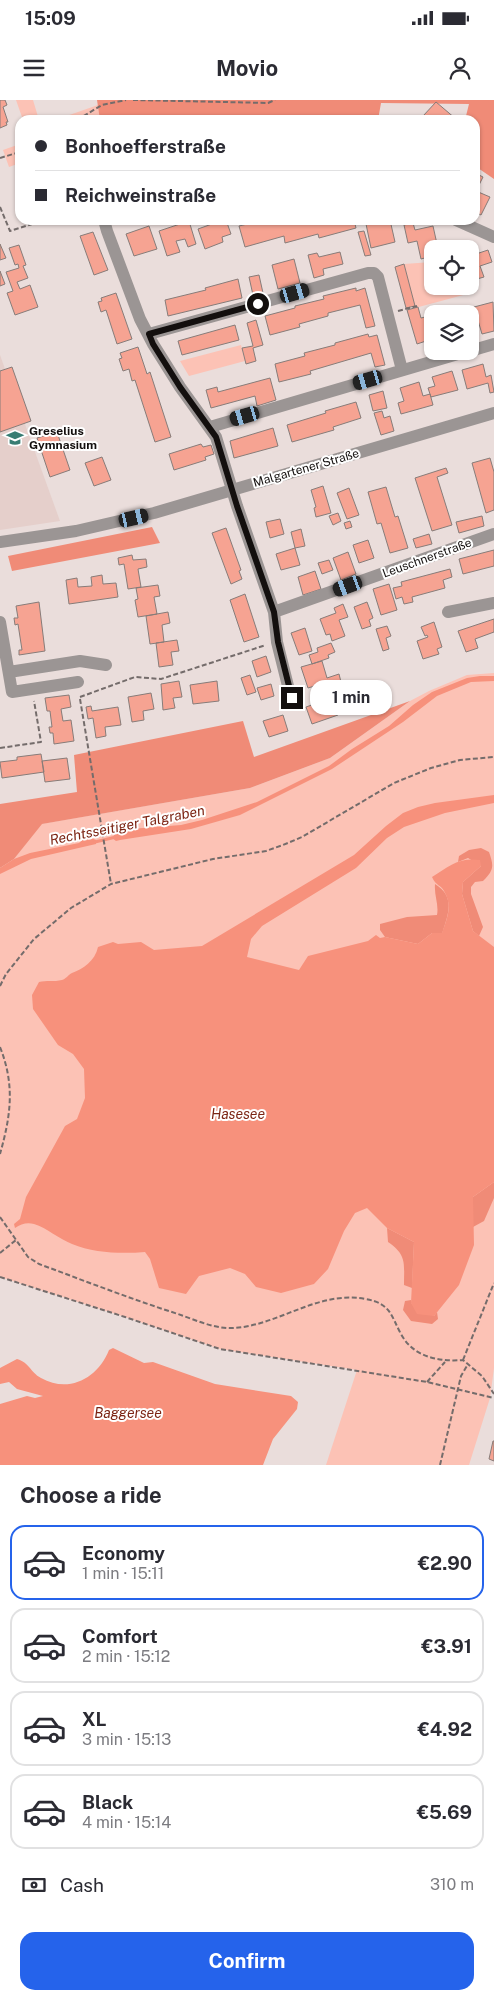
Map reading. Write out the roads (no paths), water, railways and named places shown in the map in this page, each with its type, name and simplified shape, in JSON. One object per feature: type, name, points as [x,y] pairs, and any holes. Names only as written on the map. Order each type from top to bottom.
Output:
[{"type":"street","points":[[105,225],[140,319],[153,344],[180,387],[216,437],[274,612],[278,642],[292,698]]},
{"type":"street","points":[[467,225],[494,237]]},
{"type":"street","points":[[149,334],[368,273],[374,273],[378,277],[402,370]]},
{"type":"street","points":[[479,348],[494,344]]},
{"type":"street","points":[[210,427],[437,360]]},
{"type":"street","name":"Malgartener Straße","points":[[0,542],[76,531],[154,513],[494,413]]},
{"type":"street","name":"Leuschnerstraße","points":[[274,612],[494,534]]},
{"type":"street","points":[[448,612],[494,603]]},
{"type":"street","points":[[0,622],[12,692],[78,682]]},
{"type":"street","points":[[9,672],[80,660],[106,665]]},
{"type":"water","points":[[494,676],[494,681],[471,682],[437,696],[403,722],[332,769],[240,815],[191,829],[116,841],[112,838],[118,830],[181,825],[257,802],[329,766],[389,726],[413,705],[432,692],[467,678]]},
{"type":"water","name":"Hasesee","points":[[494,795],[494,803],[445,813],[404,827],[387,838],[356,868],[262,926],[251,939],[247,957],[299,970],[308,956],[368,941],[376,935],[380,938],[385,937],[418,944],[432,933],[442,933],[447,917],[449,907],[447,896],[432,877],[460,861],[480,860],[481,866],[463,882],[462,894],[473,931],[494,947],[494,1182],[473,1197],[474,1245],[459,1285],[434,1316],[417,1314],[411,1303],[414,1242],[387,1228],[367,1208],[355,1213],[344,1231],[328,1269],[314,1284],[281,1293],[256,1287],[245,1274],[230,1268],[199,1276],[186,1294],[159,1288],[150,1259],[145,1252],[117,1253],[98,1251],[72,1244],[34,1224],[24,1224],[15,1228],[14,1224],[20,1219],[26,1197],[65,1126],[77,1119],[85,1098],[84,1069],[73,1054],[58,1045],[33,1009],[32,995],[39,982],[63,979],[88,964],[98,947],[113,942],[118,944],[141,942],[154,950],[202,946],[354,855],[403,813],[435,803]]},
{"type":"water","points":[[86,836],[96,840],[96,844],[31,859],[0,874],[0,868],[14,859],[30,853],[79,843]]},
{"type":"water","name":"Baggersee","points":[[113,1348],[144,1363],[153,1362],[215,1384],[291,1396],[298,1402],[297,1409],[273,1439],[263,1465],[0,1465],[0,1404],[27,1396],[35,1398],[43,1396],[17,1389],[9,1382],[0,1384],[0,1368],[17,1359],[25,1363],[41,1378],[52,1383],[72,1384],[90,1375],[98,1368],[109,1350]]},
{"type":"waterway","name":"Rechtsseitiger Talgraben","points":[[95,842],[116,837]]},
{"type":"place","name":"Greselius Gymnasium","points":[[15,438]]}]
